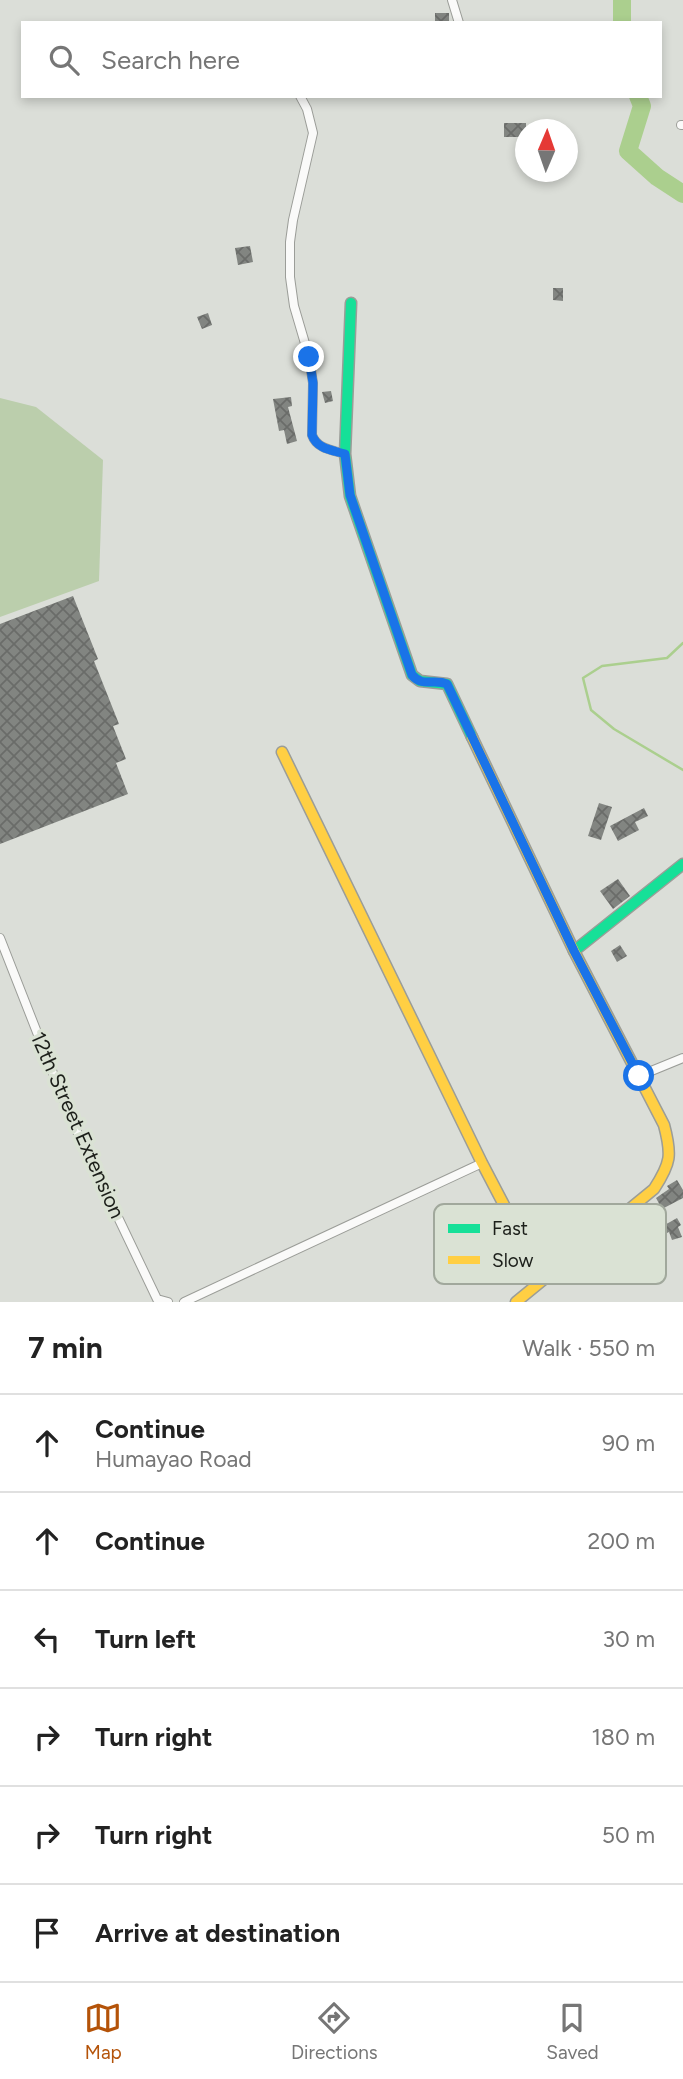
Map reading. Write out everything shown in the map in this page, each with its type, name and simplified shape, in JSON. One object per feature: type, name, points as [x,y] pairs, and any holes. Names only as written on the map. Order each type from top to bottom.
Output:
[{"type":"street","points":[[452,0],[458,21]]},
{"type":"street","points":[[301,98],[313,133],[289,242],[290,277],[294,306],[309,357],[313,383],[312,435],[315,443],[321,447],[345,454]]},
{"type":"street","points":[[351,303],[345,454],[350,495],[412,675],[417,681],[426,684],[447,684],[574,951],[667,1135],[673,1154],[666,1171],[654,1189],[638,1204]]},
{"type":"street","points":[[282,752],[503,1204]]},
{"type":"street","points":[[574,951],[683,864]]},
{"type":"street","name":"12th Street Extension","points":[[0,938],[71,1119],[156,1299],[168,1302]]},
{"type":"street","points":[[639,1076],[683,1058]]},
{"type":"street","points":[[184,1302],[482,1163]]},
{"type":"street","points":[[516,1302],[538,1284]]},
{"type":"green space","points":[[0,398],[36,407],[103,460],[99,581],[0,617]]},
{"type":"building","points":[[435,13],[449,13],[449,21],[435,21]]},
{"type":"building","points":[[504,123],[515,123],[515,137],[504,137]]},
{"type":"building","points":[[250,246],[253,262],[238,265],[235,248]]},
{"type":"building","points":[[553,288],[563,288],[563,301],[553,300]]},
{"type":"building","points":[[208,313],[212,325],[202,329],[197,317]]},
{"type":"building","points":[[331,391],[333,401],[325,403],[322,392]]},
{"type":"building","points":[[291,397],[292,406],[288,407],[297,441],[287,444],[284,430],[279,431],[273,399]]},
{"type":"building","points":[[73,596],[98,659],[94,661],[119,724],[113,726],[126,759],[116,763],[128,794],[0,844],[0,624]]},
{"type":"building","points":[[599,803],[612,807],[601,840],[588,836]]},
{"type":"building","points":[[644,808],[648,816],[635,822],[639,830],[618,841],[610,826]]},
{"type":"building","points":[[618,879],[630,896],[613,909],[600,891]]},
{"type":"building","points":[[620,945],[627,956],[617,962],[611,951]]},
{"type":"building","points":[[677,1180],[683,1190],[683,1198],[666,1207],[666,1204],[659,1204],[656,1198],[669,1189],[667,1186]]},
{"type":"building","points":[[677,1218],[682,1237],[672,1240],[666,1231],[666,1224]]},
{"type":"waterway","points":[[622,0],[622,21]]},
{"type":"waterway","points":[[639,98],[642,106],[628,151],[657,177],[683,194]]},
{"type":"waterway","points":[[683,643],[667,658],[602,666],[583,678],[591,710],[614,729],[683,770]]},
{"type":"traffic: fast","points":[[351,303],[345,454],[350,496],[412,675],[420,681],[447,684],[472,737]]},
{"type":"traffic: fast","points":[[574,951],[683,864]]},
{"type":"traffic: slow","points":[[472,737],[574,951],[664,1125],[669,1152],[667,1165],[654,1189],[636,1204]]},
{"type":"traffic: slow","points":[[282,752],[503,1204]]},
{"type":"traffic: slow","points":[[516,1302],[538,1284]]},
{"type":"route","points":[[309,357],[313,383],[312,435],[315,443],[321,447],[345,454],[350,495],[412,675],[417,681],[426,684],[447,684],[574,951],[639,1076]]}]
